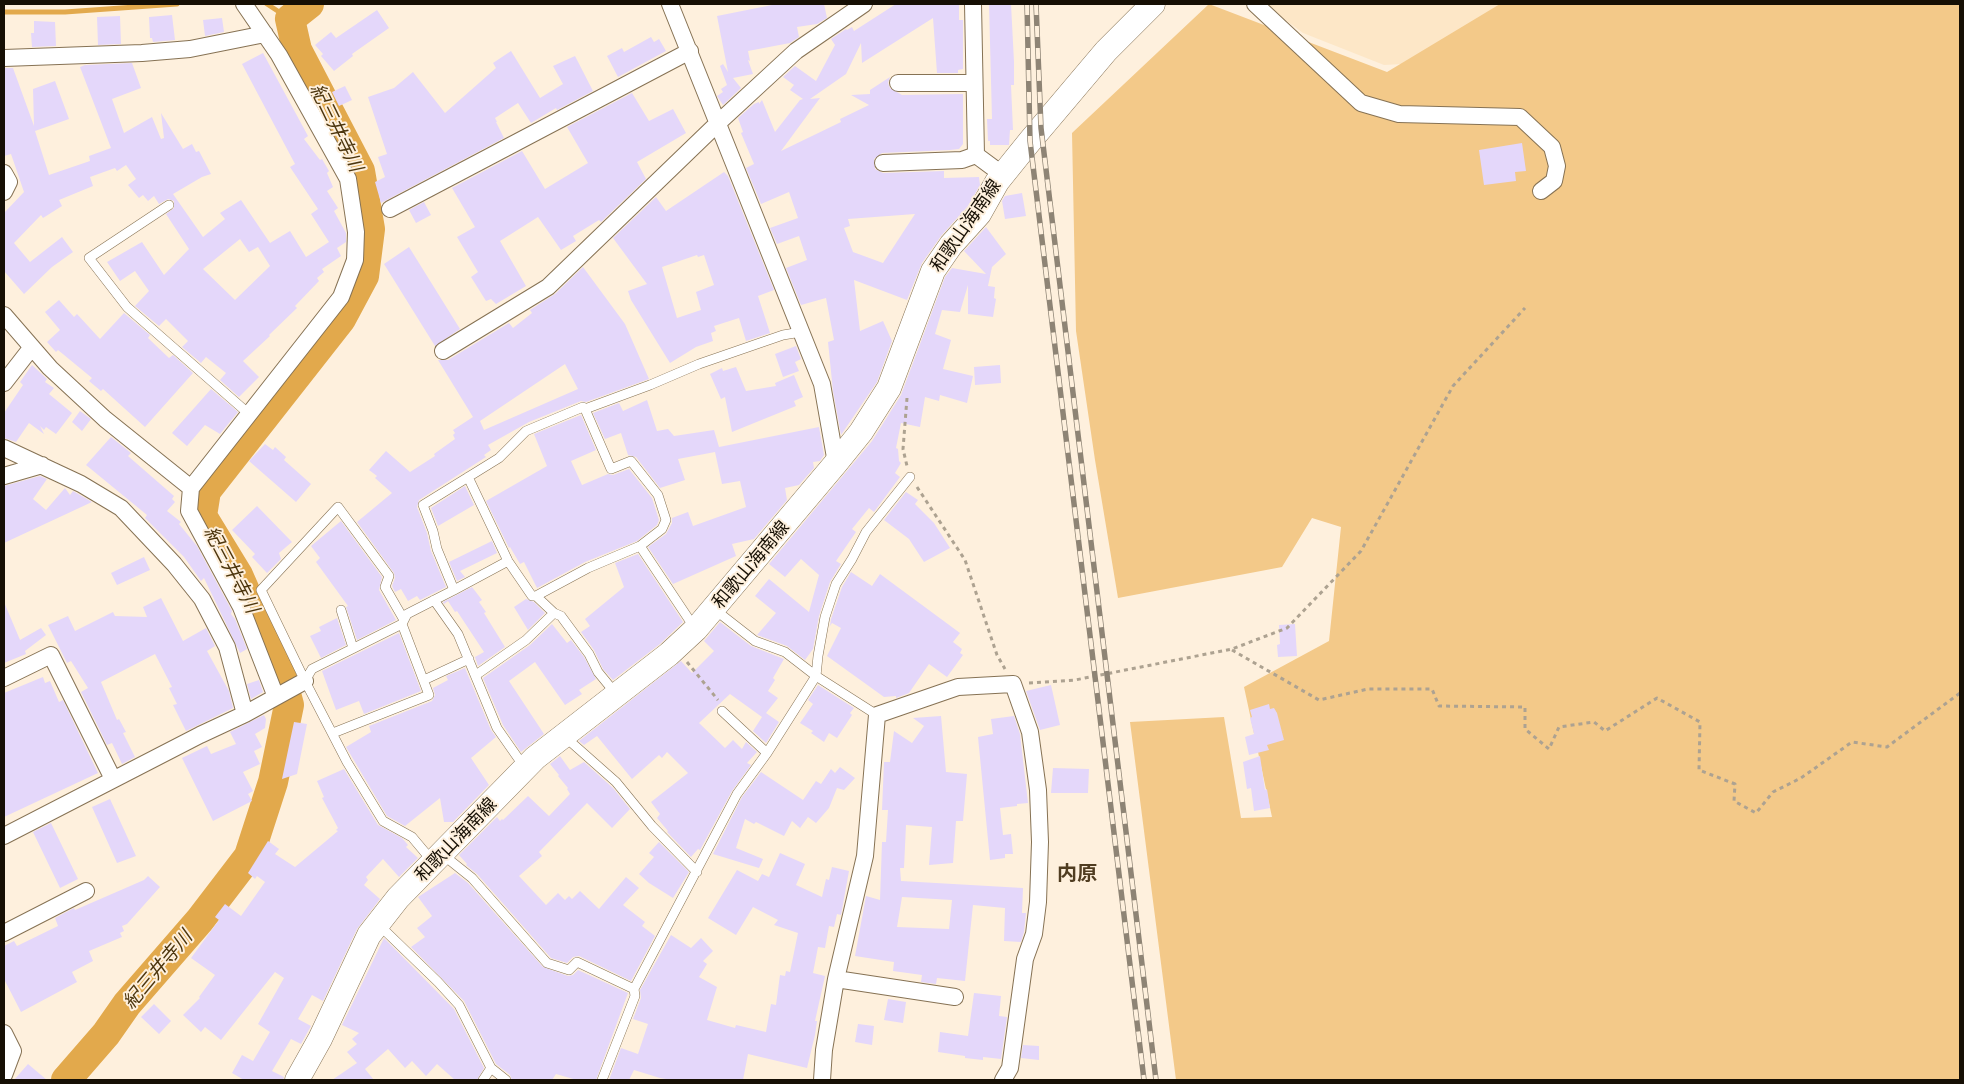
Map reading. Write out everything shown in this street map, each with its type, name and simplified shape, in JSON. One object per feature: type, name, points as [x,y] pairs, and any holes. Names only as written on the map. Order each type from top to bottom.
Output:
[{"type":"main road","name":"和歌山海南線","points":[[300,1079],[369,935],[398,898],[525,768],[696,630],[861,432],[889,388],[933,271],[978,214],[1003,174],[1106,51],[1152,4]]},
{"type":"street","points":[[670,4],[822,384],[836,463]]},
{"type":"street","points":[[443,351],[548,286],[796,51],[864,4]]},
{"type":"street","points":[[973,4],[976,155]]},
{"type":"street","points":[[1255,4],[1361,103],[1379,110],[1399,114],[1520,117],[1552,147],[1557,166],[1554,181],[1541,191]]},
{"type":"street","points":[[244,5],[279,55],[348,179],[356,232],[355,260],[341,297],[191,488],[189,511],[241,607],[278,696]]},
{"type":"street","points":[[4,58],[142,53],[190,49],[265,34]]},
{"type":"street","points":[[390,209],[690,51]]},
{"type":"street","points":[[898,83],[974,83]]},
{"type":"street","points":[[976,155],[1003,174]]},
{"type":"street","points":[[883,163],[962,160],[976,155]]},
{"type":"street","points":[[4,173],[9,182],[4,192]]},
{"type":"street","points":[[4,315],[50,368],[105,419],[191,488]]},
{"type":"street","points":[[4,383],[32,347]]},
{"type":"street","points":[[4,448],[81,484],[121,508],[174,564],[202,599],[227,647],[245,714]]},
{"type":"street","points":[[4,476],[42,465]]},
{"type":"street","points":[[4,678],[51,655],[113,779]]},
{"type":"street","points":[[4,836],[113,779],[245,714],[303,682]]},
{"type":"street","points":[[822,1080],[824,1050],[836,979],[865,856],[877,715],[958,687],[1013,684],[1030,732],[1038,790],[1040,842],[1038,902],[1034,934],[1025,958],[1010,1068],[1004,1080]]},
{"type":"street","points":[[4,933],[86,891]]},
{"type":"street","points":[[836,979],[954,997]]},
{"type":"street","points":[[4,1032],[13,1051],[4,1075]]},
{"type":"lane","points":[[169,205],[90,258],[127,307],[249,414]]},
{"type":"lane","points":[[454,590],[437,549],[433,531],[423,508],[424,505],[499,458],[526,431],[583,407],[585,409],[650,385],[699,364],[783,335],[801,332]]},
{"type":"lane","points":[[536,596],[588,568],[640,546],[662,529],[666,520],[658,495],[631,460],[611,469],[585,409]]},
{"type":"lane","points":[[602,1080],[634,996],[634,989],[737,794],[816,676],[824,617],[836,584],[866,532],[910,477]]},
{"type":"lane","points":[[468,478],[508,561],[532,596],[536,596],[554,613],[561,616],[589,654],[598,672],[616,695]]},
{"type":"lane","points":[[332,733],[430,695],[403,622],[385,587],[389,576],[338,507],[261,590],[303,682],[347,762],[384,821],[412,838],[438,858],[472,878],[547,963],[569,970],[577,962],[634,989]]},
{"type":"lane","points":[[640,546],[696,630]]},
{"type":"lane","points":[[303,682],[312,669],[403,622],[407,614],[508,561]]},
{"type":"lane","points":[[434,600],[458,634],[497,728],[525,768]]},
{"type":"lane","points":[[714,609],[755,641],[785,652],[816,676],[877,715]]},
{"type":"lane","points":[[341,610],[353,648]]},
{"type":"lane","points":[[476,675],[526,640],[554,613]]},
{"type":"lane","points":[[424,680],[469,659]]},
{"type":"lane","points":[[722,711],[766,753]]},
{"type":"lane","points":[[564,736],[616,782],[652,826],[697,872]]},
{"type":"lane","points":[[378,923],[459,1005],[491,1068],[506,1080]]},
{"type":"lane","points":[[483,1080],[491,1068]]},
{"type":"path","points":[[889,388],[907,399],[903,450],[910,477],[965,560],[997,655],[1013,684],[1075,680],[1232,650],[1287,628],[1361,550],[1453,386],[1525,308]]},
{"type":"path","points":[[676,648],[721,704],[722,711]]},
{"type":"path","points":[[1232,650],[1319,700],[1368,689],[1432,689],[1439,706],[1525,707],[1525,729],[1549,749],[1559,727],[1594,722],[1605,731],[1658,698],[1700,722],[1699,770],[1735,784],[1734,802],[1756,813],[1773,792],[1801,778],[1852,742],[1887,747],[1960,693]]},
{"type":"shaded area","points":[[1209,4],[1387,72],[1500,4],[1960,4],[1960,1080],[1176,1080],[1130,722],[1224,717],[1241,818],[1272,817],[1244,687],[1329,641],[1341,527],[1312,518],[1282,567],[1118,598],[1076,331],[1072,133]]},
{"type":"shaded area","points":[[1264,4],[1539,4],[1441,62],[1384,65],[1303,33]]},
{"type":"building","points":[[777,4],[824,4],[827,18],[817,24],[797,27],[799,37],[790,43],[748,51],[750,61],[748,60],[753,74],[733,78],[741,88],[723,105],[717,96],[723,92],[721,89],[727,85],[720,66],[723,64],[728,72],[717,16]]},
{"type":"building","points":[[896,4],[959,4],[959,20],[963,20],[963,69],[958,70],[958,73],[937,73],[933,18],[862,63],[861,43],[846,74],[810,99],[820,98],[781,151],[841,122],[840,119],[869,105],[851,95],[870,94],[870,90],[890,77],[888,83],[890,88],[902,95],[963,94],[963,144],[959,149],[950,150],[882,153],[874,159],[875,169],[883,173],[944,171],[944,178],[979,177],[980,185],[968,206],[941,236],[922,263],[907,300],[854,280],[860,331],[883,321],[892,341],[877,382],[841,435],[833,391],[828,342],[834,340],[826,298],[801,305],[786,268],[807,260],[799,236],[777,244],[770,228],[798,218],[789,192],[761,204],[746,168],[754,164],[741,133],[743,132],[738,118],[754,104],[759,102],[759,104],[762,100],[775,132],[800,100],[803,99],[790,90],[794,85],[783,77],[795,66],[816,81],[835,45],[831,39],[846,29],[852,27],[854,31]],"holes":[[[915,214],[883,263],[853,252],[844,228],[850,226],[848,219]]]},
{"type":"building","points":[[989,4],[1011,4],[1014,85],[1011,85],[1013,130],[1010,130],[1009,145],[990,145],[990,141],[988,141],[987,119],[992,119]]},
{"type":"building","points":[[377,10],[389,28],[352,54],[353,56],[334,71],[321,56],[323,54],[315,45],[331,32],[336,38]]},
{"type":"building","points":[[172,15],[175,40],[153,42],[152,38],[150,38],[149,17]]},
{"type":"building","points":[[120,16],[121,44],[98,45],[97,17]]},
{"type":"building","points":[[222,18],[224,32],[205,36],[203,20]]},
{"type":"building","points":[[34,21],[55,22],[56,46],[32,47],[31,33],[34,33]]},
{"type":"building","points":[[651,37],[654,42],[659,39],[666,51],[618,77],[607,56],[622,48],[624,52]]},
{"type":"building","points":[[511,51],[540,98],[563,84],[553,66],[575,56],[593,91],[557,110],[556,108],[531,123],[518,103],[495,118],[504,138],[381,203],[375,182],[385,177],[378,157],[387,154],[368,97],[394,88],[413,72],[445,113],[496,68],[493,63]]},
{"type":"building","points":[[263,53],[308,136],[304,139],[320,160],[322,159],[329,171],[327,173],[333,187],[327,191],[338,208],[334,211],[346,233],[346,242],[337,248],[341,256],[322,269],[324,272],[317,278],[319,281],[295,306],[297,308],[243,361],[259,377],[239,397],[220,380],[226,373],[206,357],[201,363],[182,347],[188,341],[166,319],[159,326],[135,306],[149,291],[135,271],[120,281],[107,262],[142,242],[164,275],[189,249],[166,214],[174,208],[174,201],[168,199],[159,204],[154,196],[148,201],[143,195],[139,198],[128,185],[136,179],[126,165],[117,171],[115,168],[90,177],[93,186],[59,200],[62,206],[43,218],[41,215],[14,243],[30,262],[62,237],[73,252],[52,267],[24,294],[4,271],[4,213],[24,192],[11,154],[4,156],[4,68],[13,68],[34,126],[33,89],[55,81],[69,119],[35,131],[49,175],[90,161],[89,156],[111,148],[80,67],[85,65],[132,63],[141,88],[112,99],[124,133],[152,117],[161,139],[164,138],[161,113],[183,149],[192,144],[196,152],[199,151],[211,174],[202,177],[173,194],[203,237],[225,219],[220,213],[241,200],[270,243],[290,231],[306,257],[329,242],[311,214],[318,209],[290,167],[295,164],[242,64]],"holes":[[[240,239],[249,252],[258,247],[270,266],[235,300],[203,269]]]},
{"type":"building","points":[[345,86],[352,100],[339,106],[332,92]]},
{"type":"building","points":[[632,93],[649,121],[673,109],[686,133],[637,162],[646,179],[601,222],[599,220],[573,236],[576,241],[561,250],[538,217],[500,241],[526,286],[496,304],[491,299],[486,301],[471,277],[478,272],[457,237],[475,227],[452,188],[522,151],[545,189],[588,163],[567,127]]},
{"type":"building","points":[[1522,143],[1526,171],[1515,172],[1516,181],[1484,185],[1479,150]]},
{"type":"building","points":[[724,172],[728,176],[774,290],[758,296],[770,333],[746,341],[739,318],[714,326],[716,331],[711,333],[713,341],[696,347],[670,363],[631,300],[628,291],[647,284],[613,238],[656,197],[666,211]],"holes":[[[697,255],[698,257],[704,255],[714,285],[696,292],[701,310],[677,318],[662,267]]]},
{"type":"building","points":[[1022,193],[1026,216],[1005,219],[1002,201],[1005,196]]},
{"type":"building","points":[[424,202],[431,215],[416,223],[409,210]]},
{"type":"building","points":[[986,227],[1006,254],[992,267],[988,286],[995,287],[994,298],[996,299],[993,317],[968,314],[968,285],[960,312],[942,310],[935,334],[951,340],[943,369],[973,376],[967,403],[940,395],[939,401],[925,397],[920,427],[901,423],[896,448],[898,449],[899,461],[901,463],[895,473],[900,477],[874,512],[869,508],[852,529],[856,532],[836,561],[841,564],[830,582],[819,616],[813,649],[805,660],[787,646],[757,635],[776,613],[755,596],[769,579],[809,612],[819,575],[801,559],[785,577],[769,564],[872,441],[901,395],[945,277],[952,268],[986,274],[964,251]]},
{"type":"building","points":[[409,247],[460,329],[435,346],[384,264]]},
{"type":"building","points":[[583,267],[625,324],[649,379],[586,402],[581,401],[529,422],[488,445],[491,450],[484,455],[486,457],[419,500],[417,507],[427,533],[431,551],[446,587],[420,600],[417,596],[408,601],[401,589],[395,592],[392,586],[395,578],[394,573],[357,522],[392,493],[369,470],[386,451],[410,472],[435,456],[434,454],[455,439],[453,430],[473,417],[438,360],[448,360],[509,323],[513,328],[532,313],[530,310],[555,294]],"holes":[[[565,364],[578,389],[484,430],[480,421]]]},
{"type":"building","points":[[59,300],[74,317],[77,314],[100,339],[124,313],[150,335],[148,338],[169,358],[173,355],[193,373],[145,427],[103,389],[101,391],[89,381],[92,378],[58,350],[56,352],[47,342],[60,330],[45,312]]},
{"type":"building","points":[[796,346],[801,359],[795,362],[799,371],[783,377],[775,354]]},
{"type":"building","points":[[32,365],[47,379],[45,382],[54,388],[49,394],[72,413],[56,434],[46,427],[44,430],[40,426],[44,434],[29,423],[16,442],[4,438],[4,413],[23,385],[20,382]]},
{"type":"building","points":[[1000,365],[1001,383],[975,385],[974,367]]},
{"type":"building","points":[[736,367],[746,391],[776,386],[775,383],[794,375],[803,397],[794,401],[796,406],[732,432],[725,397],[721,399],[710,374],[722,368],[723,371]]},
{"type":"building","points":[[211,389],[238,412],[220,434],[205,425],[187,446],[172,433]]},
{"type":"building","points":[[647,400],[657,431],[668,429],[674,436],[714,430],[719,447],[819,427],[824,455],[820,461],[813,462],[814,468],[799,485],[785,488],[787,500],[754,539],[732,544],[736,556],[673,584],[648,547],[666,534],[672,523],[672,518],[688,512],[693,526],[746,507],[740,481],[722,484],[715,452],[678,459],[685,480],[660,488],[636,457],[628,455],[621,433],[605,439],[593,413],[619,403],[623,411]]},
{"type":"building","points":[[80,411],[91,419],[82,431],[72,422]]},
{"type":"building","points":[[581,415],[596,450],[571,461],[582,485],[608,474],[613,475],[629,469],[652,498],[659,520],[657,525],[637,541],[585,562],[537,588],[524,562],[520,564],[509,548],[486,501],[547,466],[534,434]]},
{"type":"building","points":[[111,437],[131,453],[128,456],[174,496],[172,499],[175,502],[167,511],[181,522],[179,524],[197,546],[232,611],[231,614],[235,619],[247,649],[240,653],[204,578],[201,581],[184,557],[145,518],[147,515],[86,465]]},
{"type":"building","points":[[265,444],[273,450],[275,447],[286,457],[284,460],[311,484],[296,502],[249,461]]},
{"type":"building","points":[[40,476],[47,479],[33,499],[46,510],[65,488],[70,495],[73,491],[92,502],[4,543],[4,486]]},
{"type":"building","points":[[465,486],[474,505],[438,526],[431,508]]},
{"type":"building","points":[[906,492],[918,500],[915,504],[934,523],[950,548],[924,562],[909,539],[884,520]]},
{"type":"building","points":[[257,506],[292,542],[279,553],[281,559],[267,573],[252,557],[255,554],[232,530]]},
{"type":"building","points":[[341,521],[382,577],[379,590],[396,620],[357,640],[346,607],[348,606],[316,562],[320,558],[311,546]]},
{"type":"building","points":[[492,541],[497,553],[460,571],[465,577],[457,581],[449,562]]},
{"type":"building","points":[[638,554],[683,622],[660,644],[613,680],[603,669],[594,650],[581,632],[590,626],[585,619],[624,587],[615,563]]},
{"type":"building","points":[[144,557],[150,570],[117,585],[111,573]]},
{"type":"building","points":[[851,572],[872,586],[880,574],[960,633],[953,642],[962,649],[960,653],[963,655],[947,677],[929,664],[909,693],[896,698],[896,696],[884,697],[827,656],[841,628],[832,623],[830,626],[831,619],[842,587]]},
{"type":"building","points":[[472,587],[482,600],[479,602],[486,612],[484,613],[505,647],[478,666],[475,657],[484,652],[457,611],[455,612],[448,601],[444,604],[443,602]]},
{"type":"building","points":[[161,598],[183,641],[206,628],[215,646],[207,651],[229,691],[233,708],[186,731],[173,705],[177,704],[169,688],[172,687],[155,654],[101,682],[117,720],[119,719],[126,732],[123,733],[135,757],[122,764],[112,743],[107,745],[81,692],[88,688],[71,661],[67,663],[48,625],[68,616],[75,631],[113,612],[115,616],[147,617],[143,607]]},
{"type":"building","points":[[526,599],[534,602],[545,613],[528,630],[514,607]]},
{"type":"building","points":[[4,602],[20,640],[41,628],[46,635],[25,651],[26,654],[4,663]]},
{"type":"building","points":[[337,618],[346,645],[321,658],[310,636],[321,631],[319,627]]},
{"type":"building","points":[[720,622],[751,646],[784,659],[768,691],[778,698],[766,713],[779,722],[766,743],[753,731],[762,717],[730,694],[699,723],[725,748],[733,740],[742,749],[746,742],[757,752],[747,763],[751,765],[732,791],[700,850],[698,849],[691,857],[667,832],[657,818],[660,814],[651,802],[688,773],[667,752],[662,758],[659,755],[632,779],[597,736],[584,745],[579,741],[681,661],[692,673],[714,651],[704,641]]},
{"type":"building","points":[[552,624],[567,643],[571,640],[584,657],[596,679],[579,690],[582,694],[565,705],[535,662],[509,681],[544,734],[521,752],[503,725],[483,678],[530,645]]},
{"type":"building","points":[[1295,624],[1297,656],[1278,657],[1277,645],[1280,644],[1279,625]]},
{"type":"building","points":[[399,633],[421,691],[364,714],[359,701],[336,710],[322,671]]},
{"type":"building","points":[[465,668],[491,730],[496,737],[471,758],[489,785],[453,822],[444,822],[440,798],[405,826],[387,816],[346,747],[371,732],[369,726],[432,701],[435,695],[433,688],[448,680],[446,676]]},
{"type":"building","points":[[43,677],[45,683],[50,681],[59,702],[63,700],[98,773],[4,817],[4,693]]},
{"type":"building","points":[[259,680],[263,692],[251,699],[247,684]]},
{"type":"building","points":[[818,685],[854,708],[850,713],[852,715],[837,738],[829,733],[824,742],[811,733],[813,731],[800,723],[813,704],[808,700]]},
{"type":"building","points":[[1051,685],[1060,725],[1040,730],[1026,691]]},
{"type":"building","points":[[1269,704],[1270,709],[1274,708],[1277,713],[1284,740],[1267,745],[1269,750],[1249,755],[1245,737],[1254,734],[1250,710]]},
{"type":"building","points":[[264,715],[266,719],[265,728],[255,734],[262,747],[254,751],[260,764],[243,772],[253,791],[248,794],[252,801],[213,821],[182,758],[207,746],[211,754],[236,744],[230,732]]},
{"type":"building","points":[[941,716],[946,772],[967,774],[963,821],[956,821],[953,863],[929,865],[932,827],[906,825],[904,868],[900,868],[901,881],[1023,888],[1022,913],[1026,913],[1021,942],[1004,941],[1005,908],[973,905],[965,981],[937,978],[936,984],[921,982],[922,975],[893,971],[894,962],[855,956],[866,896],[880,900],[882,842],[886,842],[888,810],[882,810],[884,762],[890,762],[894,731],[912,743],[924,726],[913,718]],"holes":[[[902,897],[952,900],[949,929],[897,927]]]},
{"type":"building","points":[[1014,716],[1020,734],[1028,803],[1000,808],[1003,835],[1011,834],[1013,854],[1005,854],[1005,858],[990,860],[978,737],[993,734],[991,719]]},
{"type":"building","points":[[294,722],[307,724],[297,774],[282,779]]},
{"type":"building","points":[[560,756],[570,770],[584,762],[613,788],[630,809],[612,828],[587,803],[539,852],[542,856],[519,876],[546,905],[558,893],[565,900],[569,896],[572,899],[580,891],[599,909],[626,877],[639,888],[623,905],[645,922],[642,926],[655,936],[631,981],[579,956],[573,957],[567,963],[551,958],[459,855],[497,817],[500,821],[503,820],[528,796],[549,816],[570,794],[568,788],[550,764]]},
{"type":"building","points":[[1260,756],[1265,790],[1267,789],[1270,808],[1254,811],[1251,788],[1247,789],[1243,762]]},
{"type":"building","points":[[840,767],[855,778],[844,790],[837,788],[829,808],[816,823],[808,817],[800,828],[792,821],[784,836],[756,822],[754,824],[745,819],[736,848],[763,859],[759,868],[713,854],[742,797],[761,772],[803,800],[816,781],[821,784],[831,769],[835,773]]},
{"type":"building","points":[[1053,768],[1089,769],[1088,793],[1051,793]]},
{"type":"building","points":[[344,769],[378,825],[402,838],[408,845],[406,847],[418,858],[399,877],[383,859],[366,877],[368,880],[364,885],[380,899],[357,929],[323,1001],[312,995],[298,1019],[311,1026],[301,1044],[291,1039],[272,1071],[284,1077],[283,1080],[244,1080],[232,1073],[242,1055],[253,1061],[270,1032],[258,1024],[284,978],[275,972],[221,1040],[205,1027],[201,1032],[183,1015],[200,998],[215,975],[191,958],[219,920],[215,917],[225,904],[241,916],[265,882],[257,876],[255,879],[248,873],[268,841],[279,849],[275,854],[295,867],[338,831],[322,798],[324,797],[317,781]]},
{"type":"building","points":[[110,799],[136,856],[117,863],[92,807]]},
{"type":"building","points":[[51,823],[78,879],[60,888],[33,832]]},
{"type":"building","points":[[659,842],[689,872],[673,898],[649,883],[639,874],[654,857],[649,853]]},
{"type":"building","points":[[780,853],[805,864],[796,885],[822,897],[826,879],[829,880],[832,867],[849,871],[841,915],[837,914],[834,927],[829,926],[825,948],[818,947],[813,973],[825,976],[815,1021],[817,1021],[815,1035],[807,1068],[748,1054],[743,1080],[672,1080],[634,1070],[629,1080],[609,1080],[621,1048],[638,1054],[648,1024],[633,1019],[641,998],[640,990],[671,935],[691,948],[701,938],[713,951],[703,961],[707,964],[699,977],[717,987],[707,1020],[735,1028],[736,1025],[766,1032],[771,1004],[776,1005],[780,975],[785,976],[786,971],[790,972],[798,933],[774,925],[778,920],[753,907],[736,935],[708,918],[737,870],[758,881],[762,874],[769,877]]},
{"type":"building","points":[[455,873],[468,883],[543,967],[568,976],[573,975],[578,970],[628,993],[596,1080],[577,1080],[556,1074],[552,1080],[512,1080],[510,1075],[496,1064],[464,1001],[411,947],[425,937],[417,928],[432,916],[418,897]]},
{"type":"building","points":[[148,876],[160,887],[127,924],[122,926],[124,931],[120,933],[122,937],[89,951],[93,961],[72,972],[77,982],[21,1012],[4,979],[4,946],[14,941],[17,946],[58,926],[55,918],[74,908],[75,910],[144,880]]},
{"type":"building","points":[[384,938],[454,1009],[484,1068],[477,1080],[455,1080],[437,1064],[426,1076],[412,1061],[405,1068],[388,1049],[365,1069],[374,1080],[332,1080],[357,1063],[347,1052],[357,1044],[352,1039],[359,1033],[342,1025]]},
{"type":"building","points":[[974,993],[1001,996],[999,1016],[1007,1017],[1001,1059],[965,1058],[965,1056],[938,1052],[940,1032],[968,1036]]},
{"type":"building","points":[[888,999],[906,1002],[903,1023],[884,1020]]},
{"type":"building","points":[[154,1004],[171,1021],[159,1034],[141,1017]]},
{"type":"building","points":[[858,1024],[874,1026],[872,1045],[855,1042]]},
{"type":"building","points":[[1023,1045],[1039,1046],[1039,1060],[1021,1058]]},
{"type":"building","points":[[28,1064],[47,1080],[14,1080]]},
{"type":"waterway","points":[[4,12],[65,12],[177,4]]},
{"type":"waterway","points":[[267,4],[290,19]]},
{"type":"waterway","name":"紀三井寺川","points":[[66,1080],[106,1034],[127,1004],[200,920],[249,856],[273,782],[289,705],[279,668],[238,575],[202,516],[206,491],[341,319],[364,276],[370,229],[360,171],[297,50],[290,19],[309,4]]},
{"type":"railway","points":[[1027,4],[1030,141],[1144,1080]]},
{"type":"railway","points":[[1036,4],[1041,128],[1156,1080]]},
{"type":"district","name":"内原","points":[[1077,874]]}]
